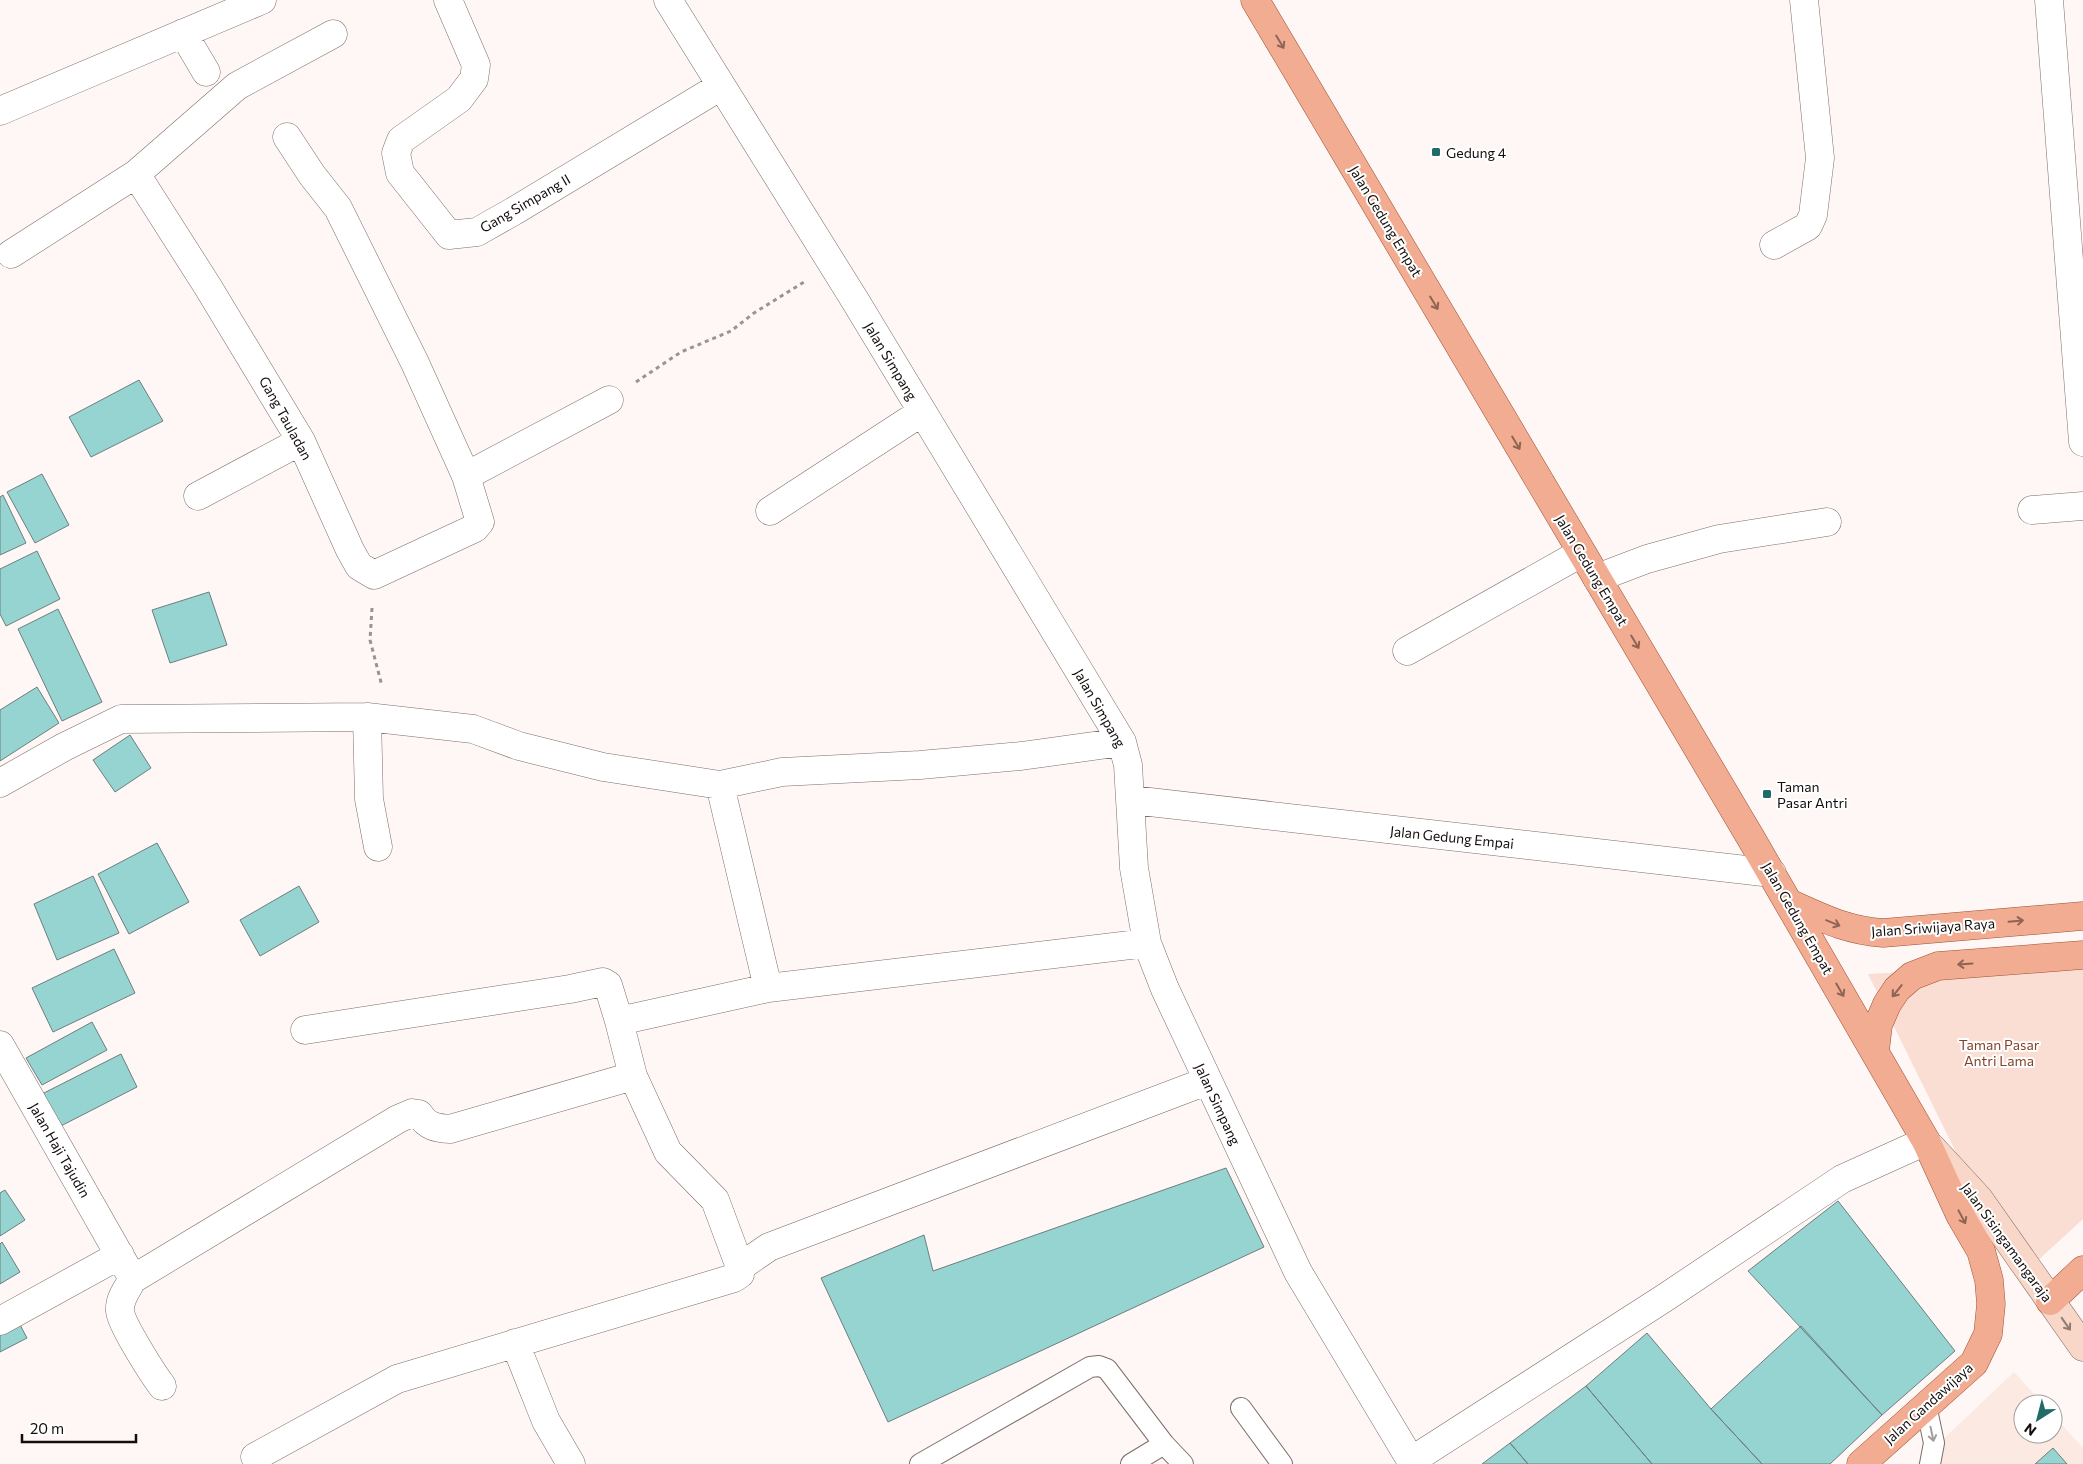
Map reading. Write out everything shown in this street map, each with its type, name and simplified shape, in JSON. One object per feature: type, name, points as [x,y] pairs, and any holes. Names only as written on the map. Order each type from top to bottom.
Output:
[{"type":"main road","name":"Jalan Gedung Empat","points":[[1256,0],[1581,553],[1598,578],[1772,873],[1926,1141]]},
{"type":"main road","name":"Jalan Sriwijaya Raya","points":[[1789,903],[1850,929],[1884,934],[2083,916]]},
{"type":"main road","points":[[1875,1051],[1878,1025],[1887,1004],[1897,989],[1912,976],[1938,966],[2083,955]]},
{"type":"main road","name":"Jalan Sisingamangaraja","points":[[1926,1141],[1978,1200],[2083,1347]]},
{"type":"main road","name":"Jalan Gandawijaya","points":[[1861,1464],[1974,1363],[1988,1334],[1992,1304],[1990,1280],[1981,1251],[1960,1215],[1926,1141]]},
{"type":"main road","points":[[2050,1301],[2083,1270]]},
{"type":"street","points":[[0,111],[262,0]]},
{"type":"street","name":"Gang Simpang II","points":[[448,0],[476,65],[474,79],[459,99],[401,140],[396,154],[400,173],[449,235],[477,232],[514,212],[721,86]]},
{"type":"street","name":"Jalan Simpang","points":[[668,0],[832,263],[1122,742],[1128,766],[1132,800],[1133,857],[1147,943],[1207,1081],[1298,1272],[1410,1463]]},
{"type":"street","points":[[1774,245],[1808,226],[1813,216],[1819,167],[1820,158],[1804,0]]},
{"type":"street","points":[[2049,0],[2083,442]]},
{"type":"street","points":[[183,33],[206,72]]},
{"type":"street","points":[[11,254],[136,174],[237,86],[333,34]]},
{"type":"street","points":[[287,138],[312,175],[338,208],[415,363],[466,476],[480,522],[475,528],[374,575]]},
{"type":"street","name":"Gang Tauladan","points":[[136,174],[208,287],[301,441],[359,566],[374,575]]},
{"type":"street","points":[[466,476],[609,400]]},
{"type":"street","points":[[770,511],[922,412]]},
{"type":"street","points":[[198,496],[301,441]]},
{"type":"street","points":[[2032,510],[2083,506]]},
{"type":"street","points":[[1598,578],[1647,559],[1719,539],[1827,522]]},
{"type":"street","points":[[1407,651],[1581,553]]},
{"type":"street","points":[[0,783],[64,747],[121,719],[209,720],[378,717],[472,730],[519,746],[603,767],[720,785],[782,772],[920,765],[1021,756],[1122,742]]},
{"type":"street","points":[[378,717],[369,799],[378,847]]},
{"type":"street","points":[[720,785],[768,988]]},
{"type":"street","name":"Jalan Gedung Empai","points":[[1132,800],[1772,873]]},
{"type":"street","points":[[619,1020],[768,988],[1147,943]]},
{"type":"street","points":[[255,1457],[397,1379],[734,1278],[740,1274],[740,1267],[733,1245],[715,1200],[668,1152],[633,1076],[608,985],[603,982],[570,989],[304,1030]]},
{"type":"street","name":"Jalan Haji Tajudin","points":[[0,1045],[133,1279]]},
{"type":"street","points":[[162,1386],[146,1363],[120,1313],[121,1301],[133,1279],[398,1118],[412,1113],[419,1114],[425,1123],[435,1128],[450,1129],[633,1076]]},
{"type":"street","points":[[740,1267],[769,1247],[1207,1081]]},
{"type":"street","points":[[1410,1463],[1666,1297],[1835,1183],[1926,1141]]},
{"type":"street","points":[[0,1321],[120,1254]]},
{"type":"street","points":[[515,1343],[546,1422],[571,1464]]},
{"type":"lane","points":[[920,1464],[1090,1367],[1099,1366],[1106,1369],[1164,1444],[1183,1464]]},
{"type":"lane","points":[[1926,1405],[1934,1443],[1930,1464]]},
{"type":"lane","points":[[1241,1408],[1282,1464]]},
{"type":"lane","points":[[1130,1464],[1164,1444]]},
{"type":"path","points":[[609,400],[681,352],[731,330],[832,263]]},
{"type":"path","points":[[374,575],[370,640],[385,696],[378,717]]},
{"type":"shaded area","points":[[2014,1372],[2034,1394],[2013,1394],[2013,1444],[2063,1444],[2063,1426],[2083,1448],[2083,1464],[1917,1464]]},
{"type":"green space","name":"Taman Pasar Antri Lama","points":[[2083,962],[2083,1219],[2033,1265],[1979,1199],[1868,974]]},
{"type":"building","points":[[139,380],[163,421],[91,457],[69,417]]},
{"type":"building","points":[[42,474],[69,525],[35,543],[7,492]]},
{"type":"building","points":[[3,495],[26,543],[0,555],[0,497]]},
{"type":"building","points":[[37,551],[60,599],[6,626],[0,614],[0,569]]},
{"type":"building","points":[[209,592],[227,645],[170,663],[152,610]]},
{"type":"building","points":[[58,609],[102,702],[62,721],[18,629]]},
{"type":"building","points":[[37,687],[59,723],[0,761],[0,710]]},
{"type":"building","points":[[130,735],[151,768],[115,792],[93,760]]},
{"type":"building","points":[[157,843],[189,902],[129,934],[98,874]]},
{"type":"building","points":[[93,876],[119,933],[57,960],[34,904]]},
{"type":"building","points":[[299,886],[319,922],[260,956],[240,920]]},
{"type":"building","points":[[114,949],[135,993],[53,1032],[32,988]]},
{"type":"building","points":[[92,1022],[107,1050],[42,1085],[26,1058]]},
{"type":"building","points":[[121,1054],[137,1087],[53,1130],[36,1097]]},
{"type":"building","points":[[1226,1168],[1264,1247],[888,1422],[821,1278],[924,1235],[933,1271]]},
{"type":"building","points":[[5,1190],[25,1220],[0,1236],[0,1193]]},
{"type":"building","points":[[1838,1201],[1955,1351],[1882,1415],[1748,1271]]},
{"type":"building","points":[[2,1242],[20,1272],[0,1284],[0,1244]]},
{"type":"building","points":[[18,1321],[27,1338],[0,1352],[0,1330]]},
{"type":"building","points":[[1801,1326],[1882,1415],[1830,1464],[1762,1464],[1711,1409]]},
{"type":"building","points":[[1647,1333],[1711,1409],[1762,1464],[1652,1464],[1586,1386]]},
{"type":"building","points":[[1586,1386],[1652,1464],[1528,1464],[1510,1443]]},
{"type":"building","points":[[1510,1443],[1528,1464],[1482,1464]]},
{"type":"building","points":[[2053,1448],[2067,1464],[2035,1464]]},
{"type":"place","name":"Gedung 4","points":[[1436,152]]},
{"type":"place","name":"Taman Pasar Antri","points":[[1767,794]]}]
